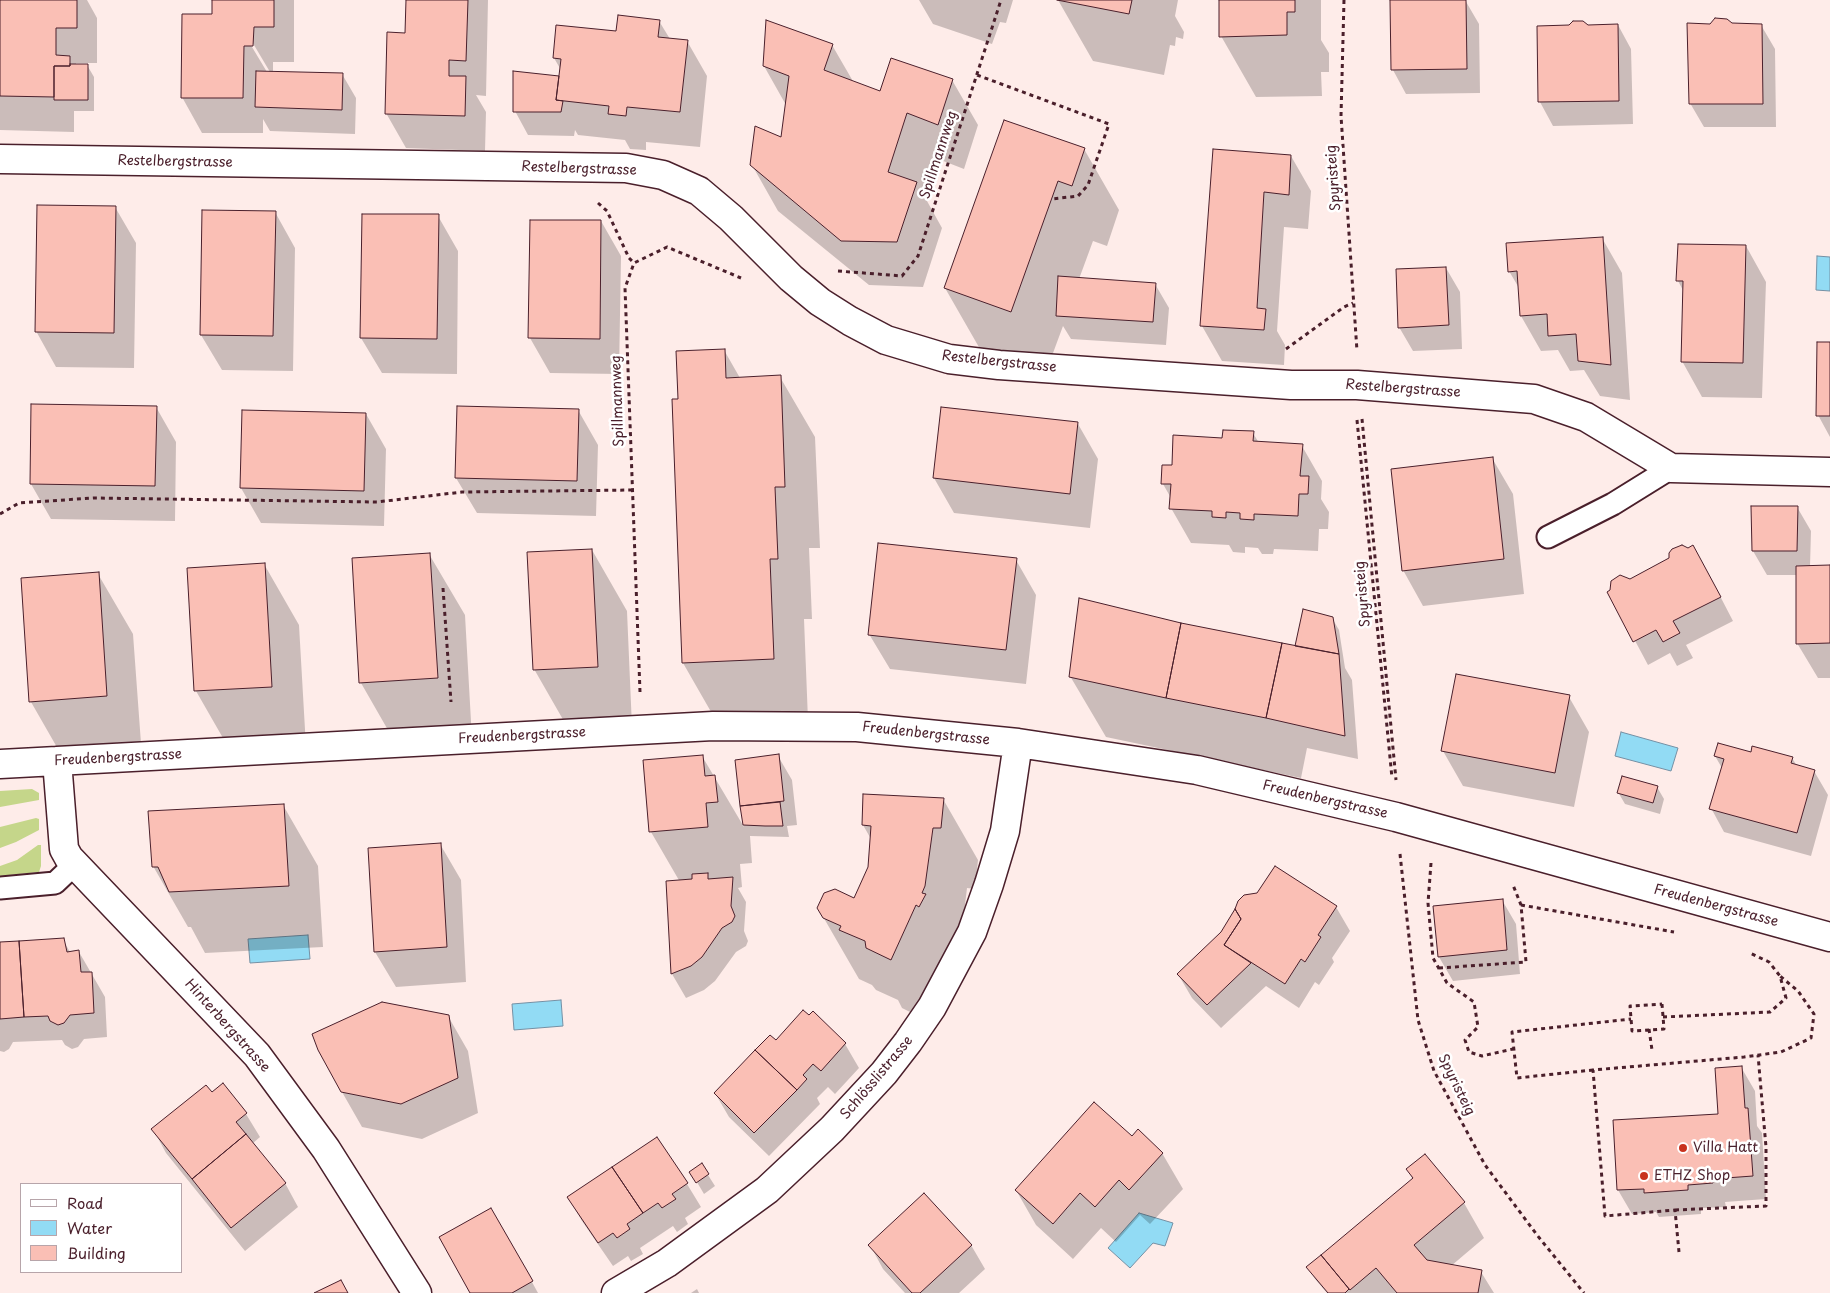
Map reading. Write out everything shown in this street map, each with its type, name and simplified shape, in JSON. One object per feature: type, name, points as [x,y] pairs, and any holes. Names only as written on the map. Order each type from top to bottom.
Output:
[{"type":"street","name":"Restelbergstrasse","points":[[0,159],[626,168],[663,175],[698,191],[731,218],[791,278],[820,302],[850,321],[886,340],[949,359],[999,365],[1282,384],[1357,385],[1534,399],[1586,417],[1672,468],[1830,472]]},
{"type":"street","name":"Freudenbergstrasse","points":[[0,764],[713,726],[857,727],[1018,743],[1198,770],[1396,817],[1830,937]]},
{"type":"street","name":"Schlösslistrasse","points":[[616,1293],[667,1264],[766,1190],[832,1129],[884,1073],[908,1042],[932,1007],[972,932],[989,884],[1004,831],[1018,743]]},
{"type":"street","name":"Hinterbergstrasse","points":[[57,761],[64,850],[74,865],[257,1055],[326,1148],[417,1293]]},
{"type":"lane","points":[[1548,537],[1613,504],[1672,468]]},
{"type":"lane","points":[[0,888],[55,883],[74,865]]},
{"type":"path","name":"Spillmannweg","points":[[833,270],[902,276],[918,256],[1001,0]]},
{"type":"path","name":"Spyristeig","points":[[1344,0],[1341,116],[1357,354]]},
{"type":"path","points":[[978,75],[1109,124],[1088,186],[1078,196],[1052,199]]},
{"type":"path","points":[[600,205],[607,211],[629,258],[634,263],[667,248],[743,279]]},
{"type":"path","name":"Spillmannweg","points":[[634,263],[625,288],[640,692]]},
{"type":"path","points":[[1284,355],[1285,350],[1344,306],[1354,303]]},
{"type":"path","name":"Spyristeig","points":[[1357,418],[1394,779],[1361,412]]},
{"type":"path","points":[[0,514],[19,503],[93,498],[377,502],[462,492],[633,490]]},
{"type":"path","points":[[443,588],[451,702]]},
{"type":"path","name":"Spyristeig","points":[[1399,850],[1418,1020],[1434,1071],[1485,1166],[1584,1293]]},
{"type":"path","points":[[1428,903],[1433,958],[1447,983],[1474,1002],[1478,1027],[1465,1040],[1469,1052],[1482,1056],[1513,1049]]},
{"type":"path","points":[[1439,968],[1526,962],[1521,905],[1679,933]]},
{"type":"path","points":[[1631,1019],[1512,1032],[1517,1078],[1781,1052],[1811,1038],[1814,1014],[1798,991],[1780,976],[1769,962],[1742,949]]},
{"type":"path","points":[[1663,1017],[1770,1012],[1786,998],[1780,976]]},
{"type":"path","points":[[1662,1004],[1663,1017],[1664,1028],[1632,1031],[1630,1006],[1662,1004]]},
{"type":"path","points":[[1649,1029],[1652,1050]]},
{"type":"path","points":[[1593,1070],[1605,1216],[1675,1210],[1766,1206],[1766,1147],[1758,1055]]},
{"type":"path","points":[[1675,1210],[1678,1252]]},
{"type":"green space","points":[[32,789],[39,793],[39,800],[0,807],[0,791]]},
{"type":"green space","points":[[36,818],[39,819],[39,830],[0,848],[0,827]]},
{"type":"green space","points":[[38,845],[41,845],[41,866],[39,872],[0,876],[0,866],[17,860]]},
{"type":"water","points":[[1817,256],[1830,257],[1830,291],[1816,290]]},
{"type":"water","points":[[1621,732],[1678,748],[1671,771],[1615,756]]},
{"type":"water","points":[[308,935],[310,959],[250,963],[248,939]]},
{"type":"water","points":[[561,1000],[563,1026],[514,1030],[512,1004]]},
{"type":"water","points":[[1139,1213],[1173,1223],[1165,1246],[1153,1243],[1130,1268],[1108,1248]]},
{"type":"building","points":[[0,0],[77,0],[77,28],[56,28],[56,55],[70,56],[70,66],[54,66],[54,97],[0,96]]},
{"type":"building","points":[[212,0],[274,0],[274,27],[254,27],[253,46],[244,46],[243,98],[181,98],[182,14],[212,14]]},
{"type":"building","points":[[406,0],[468,0],[466,61],[449,60],[449,76],[466,76],[465,116],[385,114],[387,32],[405,33]]},
{"type":"building","points":[[1057,0],[1132,0],[1129,14]]},
{"type":"building","points":[[1219,0],[1295,0],[1295,12],[1287,12],[1287,35],[1219,37]]},
{"type":"building","points":[[1390,0],[1466,0],[1467,69],[1391,70]]},
{"type":"building","points":[[618,15],[660,20],[658,37],[688,40],[680,112],[627,107],[626,116],[608,114],[609,106],[556,100],[561,59],[553,58],[556,25],[616,31]]},
{"type":"building","points":[[1715,18],[1727,19],[1732,23],[1762,24],[1763,104],[1689,104],[1687,23],[1710,24]]},
{"type":"building","points":[[766,20],[833,44],[824,70],[880,91],[891,58],[953,79],[938,125],[907,113],[888,172],[917,182],[897,242],[841,241],[750,165],[755,126],[781,137],[789,76],[763,66]]},
{"type":"building","points":[[1573,21],[1583,21],[1588,25],[1618,24],[1619,101],[1538,102],[1537,26],[1569,25]]},
{"type":"building","points":[[70,64],[88,64],[88,100],[54,100],[54,66],[70,66]]},
{"type":"building","points":[[256,71],[343,73],[342,110],[255,107]]},
{"type":"building","points":[[513,71],[559,76],[556,100],[563,101],[561,112],[513,112]]},
{"type":"building","points":[[1004,120],[1085,148],[1072,186],[1058,181],[1011,312],[944,288]]},
{"type":"building","points":[[1213,149],[1291,155],[1289,195],[1264,192],[1257,308],[1266,309],[1264,330],[1200,326]]},
{"type":"building","points":[[37,205],[116,206],[114,333],[35,332]]},
{"type":"building","points":[[202,210],[276,211],[273,336],[200,335]]},
{"type":"building","points":[[362,214],[439,214],[437,339],[360,338]]},
{"type":"building","points":[[530,220],[601,220],[600,339],[528,338]]},
{"type":"building","points":[[1603,237],[1611,365],[1578,361],[1576,334],[1548,336],[1547,314],[1520,316],[1517,271],[1508,272],[1506,243]]},
{"type":"building","points":[[1678,244],[1746,245],[1743,363],[1681,362],[1683,281],[1676,281]]},
{"type":"building","points":[[1446,267],[1449,325],[1398,328],[1396,269]]},
{"type":"building","points":[[1058,276],[1156,283],[1153,322],[1056,316]]},
{"type":"building","points":[[1817,342],[1830,342],[1830,416],[1816,416]]},
{"type":"building","points":[[725,349],[726,378],[781,375],[785,487],[775,487],[778,559],[770,559],[774,659],[682,663],[672,399],[678,399],[676,351]]},
{"type":"building","points":[[31,404],[157,406],[155,486],[30,484]]},
{"type":"building","points":[[457,406],[579,409],[577,481],[455,478]]},
{"type":"building","points":[[941,407],[1078,422],[1070,494],[933,478]]},
{"type":"building","points":[[242,410],[366,413],[364,491],[240,488]]},
{"type":"building","points":[[1223,430],[1254,431],[1253,441],[1303,444],[1300,476],[1309,476],[1308,494],[1299,494],[1298,516],[1254,514],[1254,520],[1240,519],[1240,513],[1226,512],[1226,518],[1212,517],[1212,511],[1169,509],[1171,484],[1161,484],[1162,465],[1172,465],[1173,435],[1222,438]]},
{"type":"building","points":[[1493,457],[1504,559],[1402,571],[1391,469]]},
{"type":"building","points":[[1751,506],[1798,506],[1797,551],[1752,551]]},
{"type":"building","points":[[878,543],[1017,558],[1006,650],[868,635]]},
{"type":"building","points":[[1682,545],[1688,548],[1693,545],[1721,597],[1673,621],[1680,633],[1663,642],[1656,630],[1633,642],[1607,592],[1610,590],[1611,581],[1620,575],[1630,579],[1669,558],[1669,553],[1672,549]]},
{"type":"building","points":[[592,549],[598,667],[533,670],[527,552]]},
{"type":"building","points":[[430,553],[438,678],[359,683],[352,558]]},
{"type":"building","points":[[265,563],[272,687],[194,691],[187,568]]},
{"type":"building","points":[[1830,565],[1830,643],[1796,644],[1796,566]]},
{"type":"building","points":[[99,572],[107,696],[29,702],[21,578]]},
{"type":"building","points":[[1079,598],[1181,623],[1166,698],[1069,677]]},
{"type":"building","points":[[1303,609],[1333,617],[1339,654],[1295,646]]},
{"type":"building","points":[[1181,623],[1282,643],[1266,718],[1166,698]]},
{"type":"building","points":[[1282,643],[1339,654],[1345,736],[1266,718]]},
{"type":"building","points":[[1456,674],[1570,695],[1555,773],[1441,751]]},
{"type":"building","points":[[1718,743],[1751,752],[1752,746],[1793,757],[1791,763],[1815,770],[1797,833],[1709,809],[1724,759],[1714,756]]},
{"type":"building","points":[[779,754],[784,801],[740,806],[735,760]]},
{"type":"building","points":[[703,755],[705,776],[715,775],[718,802],[706,803],[708,827],[649,832],[643,760]]},
{"type":"building","points":[[1622,776],[1658,786],[1653,803],[1617,793]]},
{"type":"building","points":[[863,794],[944,798],[941,828],[933,828],[925,886],[922,893],[926,894],[919,907],[916,905],[891,960],[866,948],[865,941],[839,930],[841,926],[823,918],[817,908],[824,893],[835,889],[854,898],[868,867],[871,826],[862,825]]},
{"type":"building","points":[[780,802],[783,826],[743,825],[740,806]]},
{"type":"building","points":[[284,804],[289,886],[169,892],[158,867],[152,867],[148,811]]},
{"type":"building","points":[[441,843],[447,947],[374,952],[368,848]]},
{"type":"building","points":[[1275,866],[1337,906],[1318,935],[1321,937],[1305,962],[1301,959],[1285,984],[1224,945],[1241,919],[1235,909],[1238,901],[1244,895],[1257,893]]},
{"type":"building","points":[[708,873],[708,879],[733,877],[731,906],[735,916],[732,922],[722,928],[702,957],[691,966],[671,974],[666,881],[692,879],[692,874]]},
{"type":"building","points":[[1503,899],[1507,950],[1438,957],[1433,906]]},
{"type":"building","points":[[1235,909],[1241,919],[1224,945],[1251,963],[1207,1005],[1177,974],[1221,932]]},
{"type":"building","points":[[64,938],[67,952],[79,950],[81,972],[92,972],[94,1013],[70,1015],[64,1023],[58,1025],[50,1021],[48,1016],[24,1017],[19,941]]},
{"type":"building","points":[[19,941],[24,1017],[0,1019],[0,942]]},
{"type":"building","points":[[382,1002],[449,1015],[458,1078],[401,1104],[341,1092],[318,1050],[312,1034]]},
{"type":"building","points":[[803,1010],[809,1015],[813,1011],[846,1043],[821,1071],[813,1064],[803,1075],[807,1079],[797,1090],[755,1050],[770,1035],[776,1040]]},
{"type":"building","points":[[755,1050],[797,1090],[754,1133],[714,1093]]},
{"type":"building","name":"Villa Hatt","points":[[1742,1066],[1745,1108],[1748,1108],[1753,1176],[1712,1179],[1713,1183],[1688,1185],[1688,1190],[1644,1193],[1644,1189],[1617,1190],[1613,1120],[1718,1114],[1715,1068]]},
{"type":"building","points":[[223,1083],[247,1113],[236,1122],[246,1134],[192,1179],[151,1129],[206,1085],[212,1092]]},
{"type":"building","points":[[1094,1102],[1132,1136],[1138,1129],[1163,1153],[1129,1190],[1119,1180],[1095,1207],[1080,1193],[1053,1224],[1015,1190]]},
{"type":"building","points":[[246,1134],[286,1183],[231,1228],[192,1179]]},
{"type":"building","points":[[657,1137],[688,1183],[672,1194],[676,1199],[662,1208],[658,1203],[643,1213],[612,1167]]},
{"type":"building","points":[[1425,1154],[1465,1202],[1414,1245],[1427,1260],[1482,1270],[1478,1293],[1397,1293],[1376,1268],[1350,1290],[1321,1255],[1413,1178],[1406,1169]]},
{"type":"building","points":[[702,1163],[709,1174],[696,1183],[689,1172]]},
{"type":"building","points":[[612,1167],[643,1213],[627,1224],[630,1229],[617,1238],[613,1233],[598,1243],[567,1197]]},
{"type":"building","points":[[924,1193],[972,1245],[920,1293],[912,1293],[868,1245]]},
{"type":"building","points":[[491,1208],[533,1281],[512,1293],[470,1293],[439,1237]]},
{"type":"building","points":[[1321,1255],[1349,1289],[1345,1293],[1328,1293],[1306,1267]]},
{"type":"building","points":[[341,1280],[348,1293],[314,1293]]},
{"type":"place","name":"Villa Hatt","points":[[1683,1148]]},
{"type":"place","name":"ETHZ Shop","points":[[1644,1176]]}]
